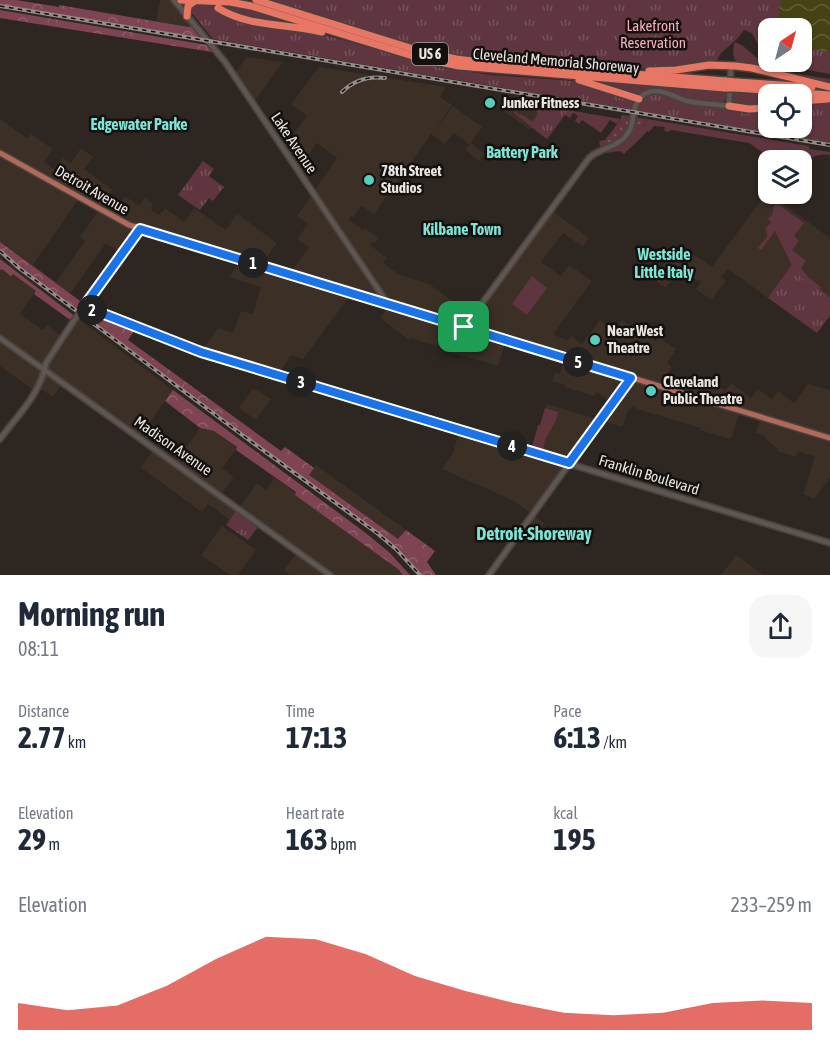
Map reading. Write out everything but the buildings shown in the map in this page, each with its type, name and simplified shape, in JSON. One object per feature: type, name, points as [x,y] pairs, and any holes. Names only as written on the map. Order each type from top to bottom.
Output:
[{"type":"highway","name":"Cleveland Memorial Shoreway","points":[[181,0],[230,2],[250,6],[453,66],[725,84]]},
{"type":"highway","points":[[187,16],[188,6],[196,0]]},
{"type":"highway","name":"Cleveland Memorial Shoreway","points":[[258,0],[414,50],[440,56],[489,63],[736,85],[830,98]]},
{"type":"highway","points":[[218,8],[234,17],[254,23],[308,29],[369,42]]},
{"type":"highway","points":[[610,72],[670,70],[709,65],[731,66],[752,68],[830,88]]},
{"type":"highway","points":[[549,74],[586,81],[639,99]]},
{"type":"highway","name":"Cleveland Memorial Shoreway","points":[[736,85],[830,88]]},
{"type":"highway","points":[[812,100],[830,98]]},
{"type":"highway","points":[[729,106],[758,109]]},
{"type":"main road","name":"Detroit Avenue","points":[[0,153],[114,218],[140,229],[830,438]]},
{"type":"street","name":"Lake Avenue","points":[[174,0],[225,62],[388,304]]},
{"type":"street","points":[[464,327],[589,158],[619,142],[627,134],[633,123],[639,99],[647,93],[657,91],[688,101],[729,106],[731,66]]},
{"type":"street","points":[[0,439],[36,392],[51,353],[140,229]]},
{"type":"street","name":"Franklin Boulevard","points":[[84,307],[201,352],[830,543]]},
{"type":"street","name":"Madison Avenue","points":[[0,338],[330,575]]},
{"type":"street","points":[[489,575],[631,378]]},
{"type":"shaded area","points":[[160,0],[174,0],[195,25],[189,27],[156,21]]},
{"type":"shaded area","points":[[247,57],[283,62],[253,103],[235,73]]},
{"type":"shaded area","points":[[319,67],[446,87],[440,97],[452,105],[434,131],[453,106],[482,127],[471,143],[485,154],[479,161],[465,150],[469,144],[454,133],[445,144],[431,134],[374,214],[362,206],[353,217],[351,216],[349,220],[378,238],[370,245],[387,258],[383,263],[398,274],[429,284],[464,313],[473,316],[551,210],[589,238],[583,247],[563,233],[541,262],[561,276],[569,265],[592,281],[553,334],[567,341],[571,336],[582,344],[600,320],[614,331],[622,320],[656,341],[660,338],[676,349],[667,363],[672,367],[659,385],[680,392],[695,373],[715,387],[717,385],[725,390],[731,383],[751,398],[758,389],[772,399],[778,391],[794,403],[808,384],[830,390],[830,478],[814,499],[803,494],[815,457],[798,451],[796,457],[778,451],[764,438],[765,436],[756,433],[761,417],[740,410],[730,439],[632,406],[626,414],[623,427],[607,422],[607,420],[600,420],[612,403],[597,392],[594,396],[552,381],[554,373],[560,374],[565,358],[506,340],[498,366],[410,338],[409,340],[380,318],[388,304],[352,293],[303,359],[291,355],[278,375],[201,352],[218,328],[233,333],[241,311],[253,314],[261,287],[229,277],[241,260],[140,229],[122,254],[106,243],[70,294],[0,242],[0,119],[27,138],[31,134],[53,149],[44,162],[54,169],[63,158],[71,163],[81,148],[93,157],[84,169],[113,190],[99,209],[111,215],[125,196],[139,206],[145,198],[153,204],[151,209],[159,215],[165,208],[184,222],[194,208],[226,230],[237,214],[277,243],[261,265],[289,274],[309,247],[297,239],[308,224],[297,216],[337,158],[317,143],[298,169],[284,147],[307,116],[291,104]],"holes":[[[78,200],[98,211],[80,237],[85,241],[56,282],[33,265]]]},
{"type":"shaded area","points":[[504,100],[532,104],[537,108],[538,114],[530,130],[498,107]]},
{"type":"shaded area","points":[[758,204],[783,204],[830,238],[830,299],[792,266],[768,298],[728,269],[721,277],[726,281],[711,300],[696,289],[701,282],[679,271],[666,288],[653,279],[674,249],[680,253],[684,248],[712,267]]},
{"type":"shaded area","points":[[1,269],[12,273],[36,291],[20,314],[43,330],[47,325],[62,337],[76,317],[173,390],[139,437],[62,384],[53,397],[38,387],[36,392],[0,366]]},
{"type":"shaded area","points":[[253,388],[271,399],[256,420],[239,408]]},
{"type":"shaded area","points":[[547,404],[600,420],[533,515],[544,523],[538,532],[526,524],[532,514],[512,500],[442,469],[452,455],[460,430],[532,452]]},
{"type":"shaded area","points":[[200,428],[214,431],[237,448],[222,468],[234,477],[221,495],[238,508],[230,520],[208,504],[202,512],[141,468],[154,448],[175,463]]},
{"type":"shaded area","points":[[316,465],[406,530],[398,540],[309,475]]},
{"type":"shaded area","points":[[274,477],[403,575],[290,575],[284,570],[298,552],[239,508],[257,483],[266,490]]},
{"type":"shaded area","points":[[222,526],[256,550],[238,575],[230,575],[201,555]]},
{"type":"shaded area","points":[[736,555],[764,575],[721,575]]},
{"type":"green space","points":[[0,0],[16,0],[59,7],[59,5],[189,27],[195,25],[209,42],[0,6]]},
{"type":"green space","name":"Lakefront Reservation","points":[[270,0],[830,0],[830,74],[812,71],[812,18],[758,18],[758,45],[752,33],[744,30],[721,53],[716,62],[655,69],[550,65],[470,58],[426,50]]},
{"type":"green space","points":[[194,4],[220,4],[251,8],[304,25],[303,27],[210,18]]},
{"type":"green space","name":"Lakefront Reservation","points":[[194,4],[209,5],[221,13],[314,32],[441,68],[491,75],[626,87],[699,106],[713,106],[727,102],[740,113],[758,113],[758,131],[213,39],[191,12],[190,7]]},
{"type":"green space","points":[[0,10],[213,46],[217,52],[0,18]]},
{"type":"green space","points":[[735,42],[743,46],[758,59],[758,69],[740,65],[735,60],[733,48]]},
{"type":"green space","points":[[773,72],[830,79],[830,84]]},
{"type":"green space","points":[[594,80],[727,91],[725,100],[720,102],[694,100],[658,89],[642,93],[594,82]]},
{"type":"green space","points":[[733,92],[758,93],[758,106],[732,103]]},
{"type":"green space","name":"Lakefront Reservation","points":[[830,103],[830,143],[800,138],[812,138],[812,105]]},
{"type":"green space","points":[[532,104],[621,119],[617,124],[610,120],[601,133],[582,120],[579,124],[575,121],[578,116],[573,113],[570,118],[565,115],[547,139],[514,113],[516,111],[533,122],[538,114],[537,108]]},
{"type":"green space","points":[[532,104],[568,110],[547,139],[530,126],[538,114],[537,108]]},
{"type":"green space","points":[[622,115],[647,119],[639,134],[629,132],[624,138],[601,150],[599,141],[605,140]]},
{"type":"green space","points":[[647,119],[809,146],[809,149],[830,152],[830,155],[812,157],[812,150],[759,150],[749,143],[671,130],[667,132],[664,130],[665,127],[654,126],[624,154],[620,151],[596,153],[629,132],[644,126]]},
{"type":"green space","points":[[203,161],[214,169],[209,176],[224,187],[213,201],[209,198],[200,210],[178,195]]},
{"type":"green space","points":[[775,204],[778,204],[804,223],[794,236],[799,241],[792,250],[806,261],[801,268],[809,278],[830,297],[830,316],[819,330],[770,295],[792,265],[775,231],[761,250],[758,248],[767,237],[766,228],[771,222],[768,219],[772,215]]},
{"type":"green space","points":[[0,242],[91,309],[137,327],[128,340],[281,451],[285,447],[314,468],[309,475],[398,539],[406,530],[435,551],[427,562],[436,575],[420,575],[396,549],[377,533],[19,268],[0,251]]},
{"type":"green space","points":[[0,259],[76,317],[73,322],[34,294],[36,291],[13,274],[11,276],[2,269],[0,270]]},
{"type":"green space","points":[[792,265],[795,273],[830,299],[830,315],[817,333],[768,298]]},
{"type":"green space","points":[[532,276],[547,288],[527,315],[512,304]]},
{"type":"green space","points":[[173,390],[367,534],[390,553],[410,575],[403,575],[398,569],[295,495],[296,492],[236,450],[237,447],[214,431],[200,428],[165,401]]},
{"type":"green space","points":[[545,408],[558,412],[545,440],[543,450],[532,447]]},
{"type":"green space","points":[[236,511],[258,527],[248,540],[226,525]]},
{"type":"water","points":[[781,0],[830,0],[830,52],[812,49],[812,18],[778,18]]},
{"type":"railway","points":[[0,6],[830,145]]},
{"type":"railway","points":[[342,92],[362,80],[385,78]]},
{"type":"railway","points":[[0,251],[19,268],[377,533],[396,549],[420,575]]},
{"type":"place","name":"Junker Fitness","points":[[490,103]]},
{"type":"place","name":"78th Street Studios","points":[[369,180]]},
{"type":"place","name":"Near West Theatre","points":[[595,340]]},
{"type":"place","name":"Cleveland Public Theatre","points":[[651,391]]},
{"type":"district","name":"Edgewater Parke","points":[[139,124]]},
{"type":"district","name":"Battery Park","points":[[522,152]]},
{"type":"district","name":"Kilbane Town","points":[[462,229]]},
{"type":"district","name":"Westside Little Italy","points":[[664,263]]},
{"type":"district","name":"Detroit-Shoreway","points":[[534,534]]},
{"type":"route","points":[[140,229],[464,327],[631,378],[569,463],[201,352],[85,305],[140,229]]}]
